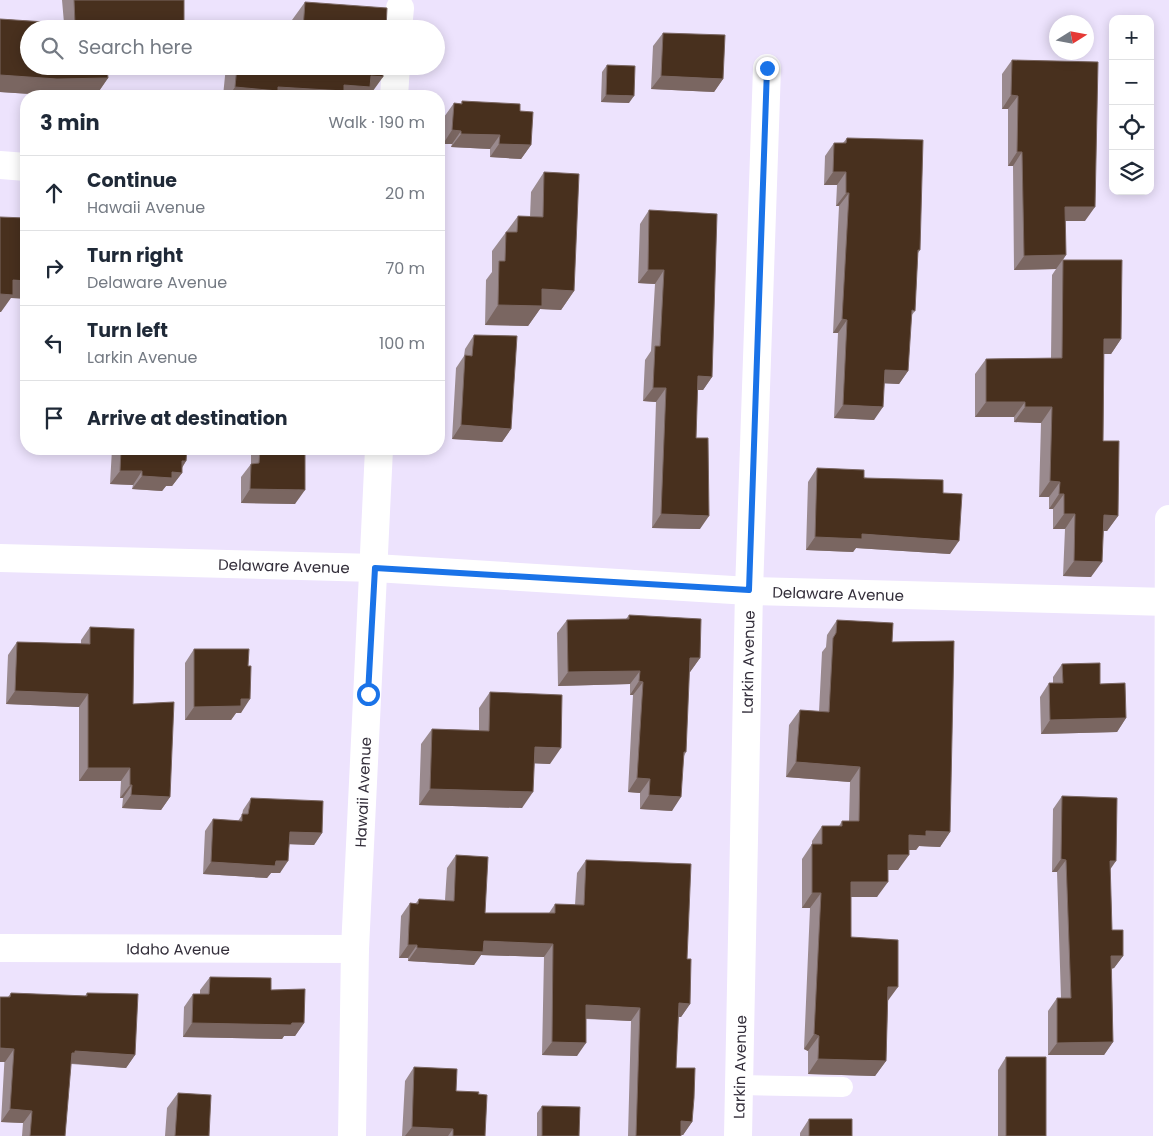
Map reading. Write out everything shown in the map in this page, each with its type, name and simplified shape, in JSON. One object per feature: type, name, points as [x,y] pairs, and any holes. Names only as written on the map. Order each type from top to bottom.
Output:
[{"type":"street","name":"Larkin Avenue","points":[[738,1136],[749,590],[767,68]]},
{"type":"street","points":[[394,90],[395,75]]},
{"type":"street","points":[[0,165],[20,167]]},
{"type":"street","name":"Hawaii Avenue","points":[[352,1136],[355,949],[375,568],[379,455]]},
{"type":"street","points":[[1167,1136],[1169,519]]},
{"type":"street","name":"Delaware Avenue","points":[[0,558],[375,568],[749,590],[1168,602]]},
{"type":"street","name":"Idaho Avenue","points":[[0,948],[355,949]]},
{"type":"lane","points":[[739,1086],[843,1088]]},
{"type":"building","points":[[74,0],[184,0],[184,20],[75,20]]},
{"type":"building","points":[[305,2],[387,8],[386,20],[304,20]]},
{"type":"building","points":[[0,19],[20,20],[20,75],[108,75],[108,78],[57,79],[0,75]]},
{"type":"building","points":[[663,33],[725,35],[723,79],[661,76]]},
{"type":"building","points":[[1012,60],[1098,62],[1095,207],[1065,207],[1066,255],[1024,256],[1022,152],[1017,152],[1018,96],[1011,95]]},
{"type":"building","points":[[607,65],[635,66],[634,96],[606,95]]},
{"type":"building","points":[[236,75],[383,75],[383,77],[371,76],[370,87],[344,85],[344,90],[278,87],[278,90],[267,90],[235,87]]},
{"type":"building","points":[[462,101],[520,104],[520,111],[533,112],[531,145],[499,144],[500,135],[461,134],[461,131],[452,130],[454,103],[462,104]]},
{"type":"building","points":[[847,138],[923,140],[920,250],[918,250],[915,311],[912,310],[908,371],[885,370],[883,407],[843,405],[847,320],[842,319],[849,193],[846,193],[846,172],[833,172],[834,143],[846,143]]},
{"type":"building","points":[[544,172],[579,174],[574,291],[542,289],[542,306],[498,305],[499,261],[505,261],[506,232],[517,232],[518,216],[543,217]]},
{"type":"building","points":[[649,210],[717,214],[712,377],[698,376],[696,438],[708,438],[709,516],[661,514],[666,388],[653,388],[655,346],[660,346],[664,270],[648,270]]},
{"type":"building","points":[[0,217],[20,218],[20,281],[13,280],[13,295],[0,294]]},
{"type":"building","points":[[1063,260],[1122,260],[1121,339],[1104,339],[1103,441],[1119,441],[1118,516],[1104,515],[1102,562],[1074,561],[1075,514],[1064,514],[1064,494],[1059,494],[1060,482],[1050,481],[1052,407],[1025,407],[1025,402],[986,402],[986,359],[1062,358]]},
{"type":"building","points":[[474,335],[517,336],[511,429],[461,425],[465,355],[472,356]]},
{"type":"building","points":[[121,455],[186,455],[186,461],[182,461],[182,473],[172,472],[172,478],[142,476],[142,471],[120,471]]},
{"type":"building","points":[[260,455],[305,455],[305,490],[250,489],[251,464],[259,463]]},
{"type":"building","points":[[817,468],[864,470],[864,478],[943,480],[943,493],[962,494],[959,541],[862,534],[862,539],[815,537]]},
{"type":"building","points":[[629,615],[701,619],[700,658],[690,658],[686,752],[684,752],[681,797],[649,795],[650,779],[637,778],[643,682],[639,681],[640,671],[568,672],[567,620],[629,619]]},
{"type":"building","points":[[837,620],[893,623],[892,642],[954,641],[950,832],[926,831],[926,836],[909,835],[909,855],[888,855],[888,882],[851,882],[851,937],[898,940],[898,987],[888,987],[886,1061],[818,1059],[819,1036],[814,1034],[821,893],[812,893],[812,844],[822,844],[822,826],[842,826],[842,821],[859,821],[860,767],[796,762],[800,710],[829,712],[833,638],[836,633]]},
{"type":"building","points":[[90,627],[134,629],[133,704],[174,702],[170,797],[131,795],[130,768],[88,768],[88,694],[15,691],[17,642],[90,644]]},
{"type":"building","points":[[194,649],[249,649],[248,666],[251,666],[250,699],[241,699],[241,706],[194,707]]},
{"type":"building","points":[[1100,663],[1100,684],[1125,683],[1126,718],[1050,720],[1049,683],[1063,683],[1062,664]]},
{"type":"building","points":[[490,692],[562,695],[561,748],[535,747],[533,792],[430,789],[432,729],[489,731]]},
{"type":"building","points":[[1062,796],[1117,798],[1116,861],[1110,861],[1112,930],[1123,930],[1123,956],[1111,956],[1113,1042],[1057,1043],[1057,998],[1071,998],[1066,860],[1061,859]]},
{"type":"building","points":[[251,798],[323,801],[322,833],[290,832],[288,861],[276,861],[275,866],[211,862],[213,819],[242,821],[242,814],[248,814]]},
{"type":"building","points":[[456,855],[488,857],[485,913],[555,913],[555,904],[584,905],[586,860],[691,864],[687,959],[691,959],[690,1004],[679,1003],[676,1068],[695,1068],[694,1098],[692,1122],[681,1121],[681,1136],[636,1136],[640,1008],[586,1005],[586,1043],[552,1042],[553,944],[484,941],[483,952],[417,948],[417,945],[408,945],[410,903],[418,904],[419,899],[454,901]]},
{"type":"building","points":[[210,977],[271,978],[271,990],[305,989],[304,1023],[292,1023],[291,1025],[192,1023],[193,994],[209,994]]},
{"type":"building","points":[[11,993],[87,996],[87,993],[138,994],[135,1055],[75,1051],[75,1053],[72,1053],[65,1136],[30,1136],[32,1111],[10,1109],[14,1049],[0,1048],[0,997],[10,997]]},
{"type":"building","points":[[1006,1057],[1046,1057],[1046,1136],[1006,1136]]},
{"type":"building","points":[[414,1067],[457,1069],[456,1091],[479,1092],[478,1094],[487,1095],[485,1136],[453,1136],[453,1129],[412,1127]]},
{"type":"building","points":[[178,1093],[211,1095],[209,1136],[175,1136]]},
{"type":"building","points":[[542,1106],[580,1107],[579,1136],[542,1136]]},
{"type":"building","points":[[809,1119],[852,1119],[852,1136],[809,1136]]},
{"type":"route","points":[[368,694],[375,568],[749,590],[767,68]]}]
